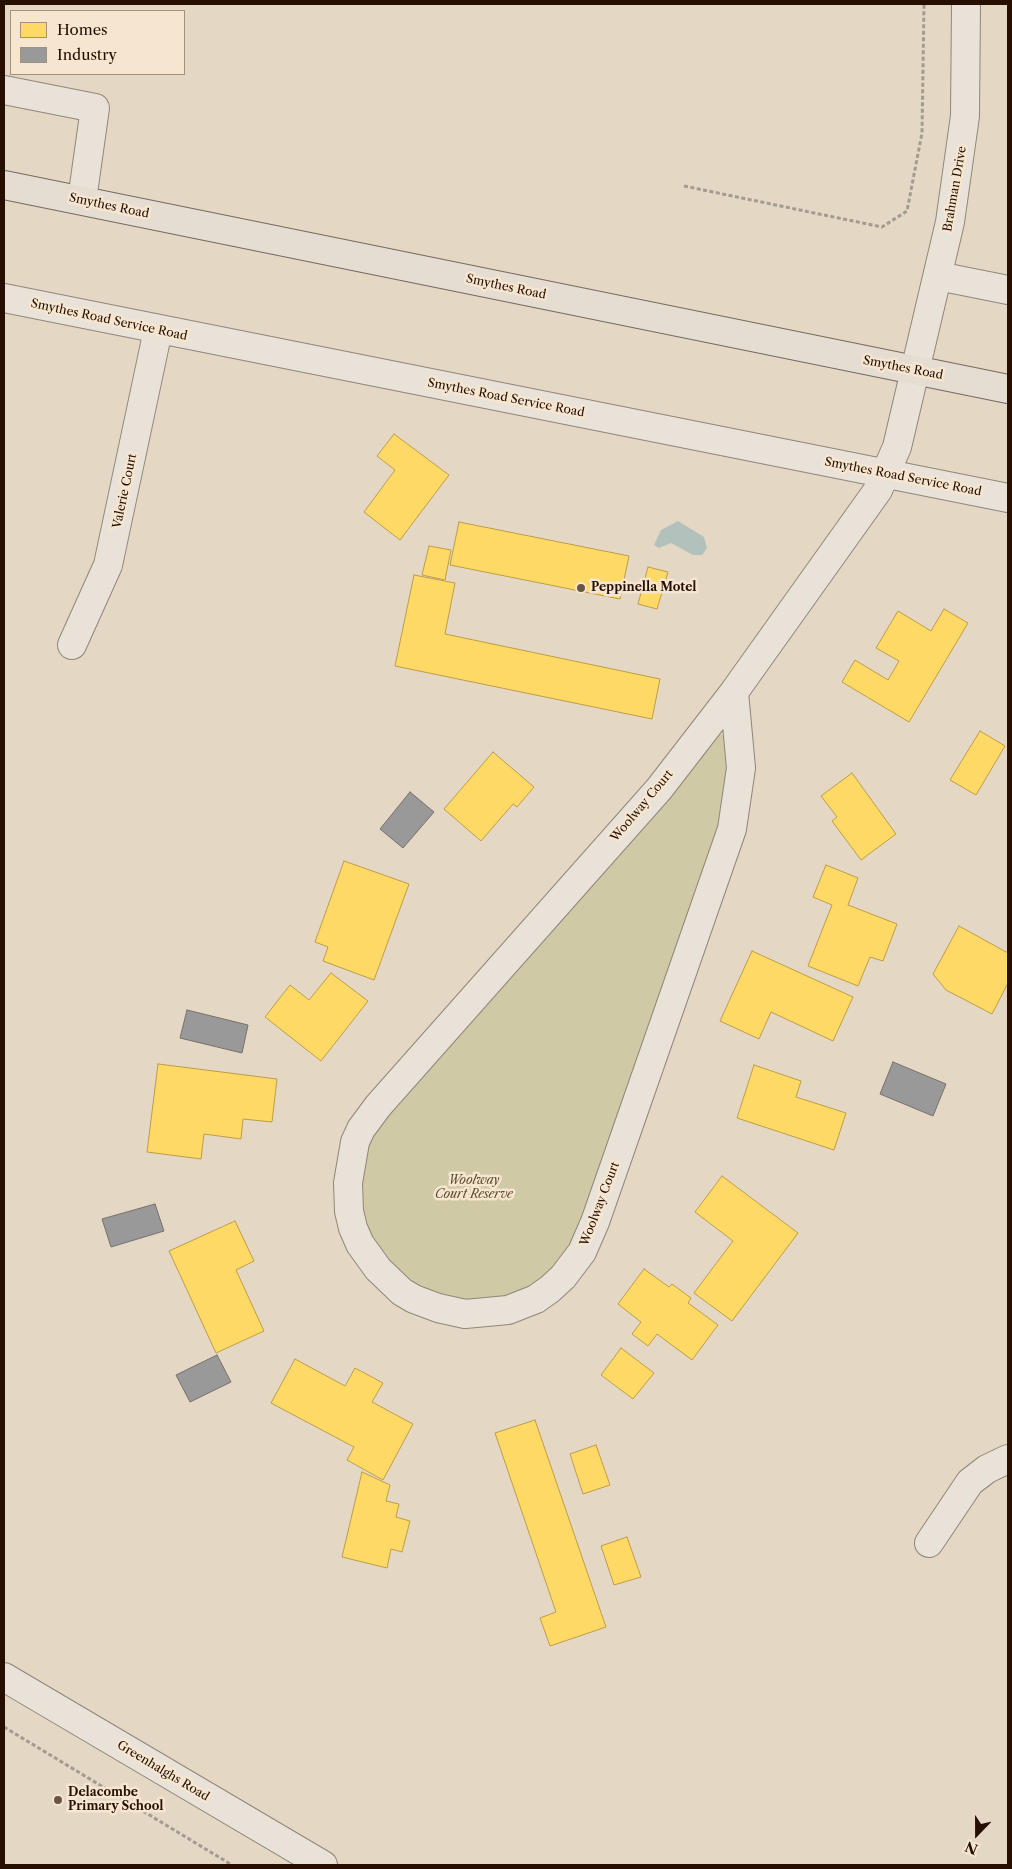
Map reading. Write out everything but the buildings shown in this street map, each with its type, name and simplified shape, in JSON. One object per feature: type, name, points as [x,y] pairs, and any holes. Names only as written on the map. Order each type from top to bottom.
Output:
[{"type":"main road","name":"Smythes Road","points":[[4,184],[1008,389]]},
{"type":"street","name":"Brahman Drive","points":[[914,370],[950,222],[963,145],[966,4]]},
{"type":"street","points":[[4,90],[95,108],[82,200]]},
{"type":"street","points":[[938,276],[1008,290]]},
{"type":"street","name":"Smythes Road Service Road","points":[[4,298],[1008,498]]},
{"type":"street","name":"Valerie Court","points":[[72,645],[104,576],[110,558],[158,330]]},
{"type":"street","name":"Woolway Court","points":[[734,692],[741,768],[732,828],[595,1222],[582,1252],[563,1277],[550,1289],[536,1299],[508,1310],[465,1314],[438,1308],[414,1299],[402,1292],[378,1269],[360,1244],[353,1228],[349,1211],[348,1183],[350,1160],[361,1129],[378,1106],[644,807],[734,692],[873,499],[887,473],[896,447],[914,370]]},
{"type":"street","points":[[928,1543],[970,1482],[1008,1459]]},
{"type":"street","name":"Greenhalghs Road","points":[[4,1677],[323,1865]]},
{"type":"path","points":[[684,186],[882,227],[907,211],[922,133],[924,4]]},
{"type":"path","points":[[4,1727],[232,1865]]},
{"type":"green space","name":"Woolway Court Reserve","points":[[718,732],[725,737],[728,756],[725,810],[576,1238],[548,1275],[518,1295],[482,1303],[435,1297],[401,1276],[376,1247],[367,1229],[361,1209],[361,1174],[370,1138],[381,1121],[609,864]]},
{"type":"shaded area","points":[[678,521],[704,537],[707,548],[702,555],[693,555],[671,543],[659,548],[654,545],[661,530]]},
{"type":"place","name":"Peppinella Motel","points":[[581,588]]},
{"type":"place","name":"Delacombe Primary School","points":[[58,1800]]}]
